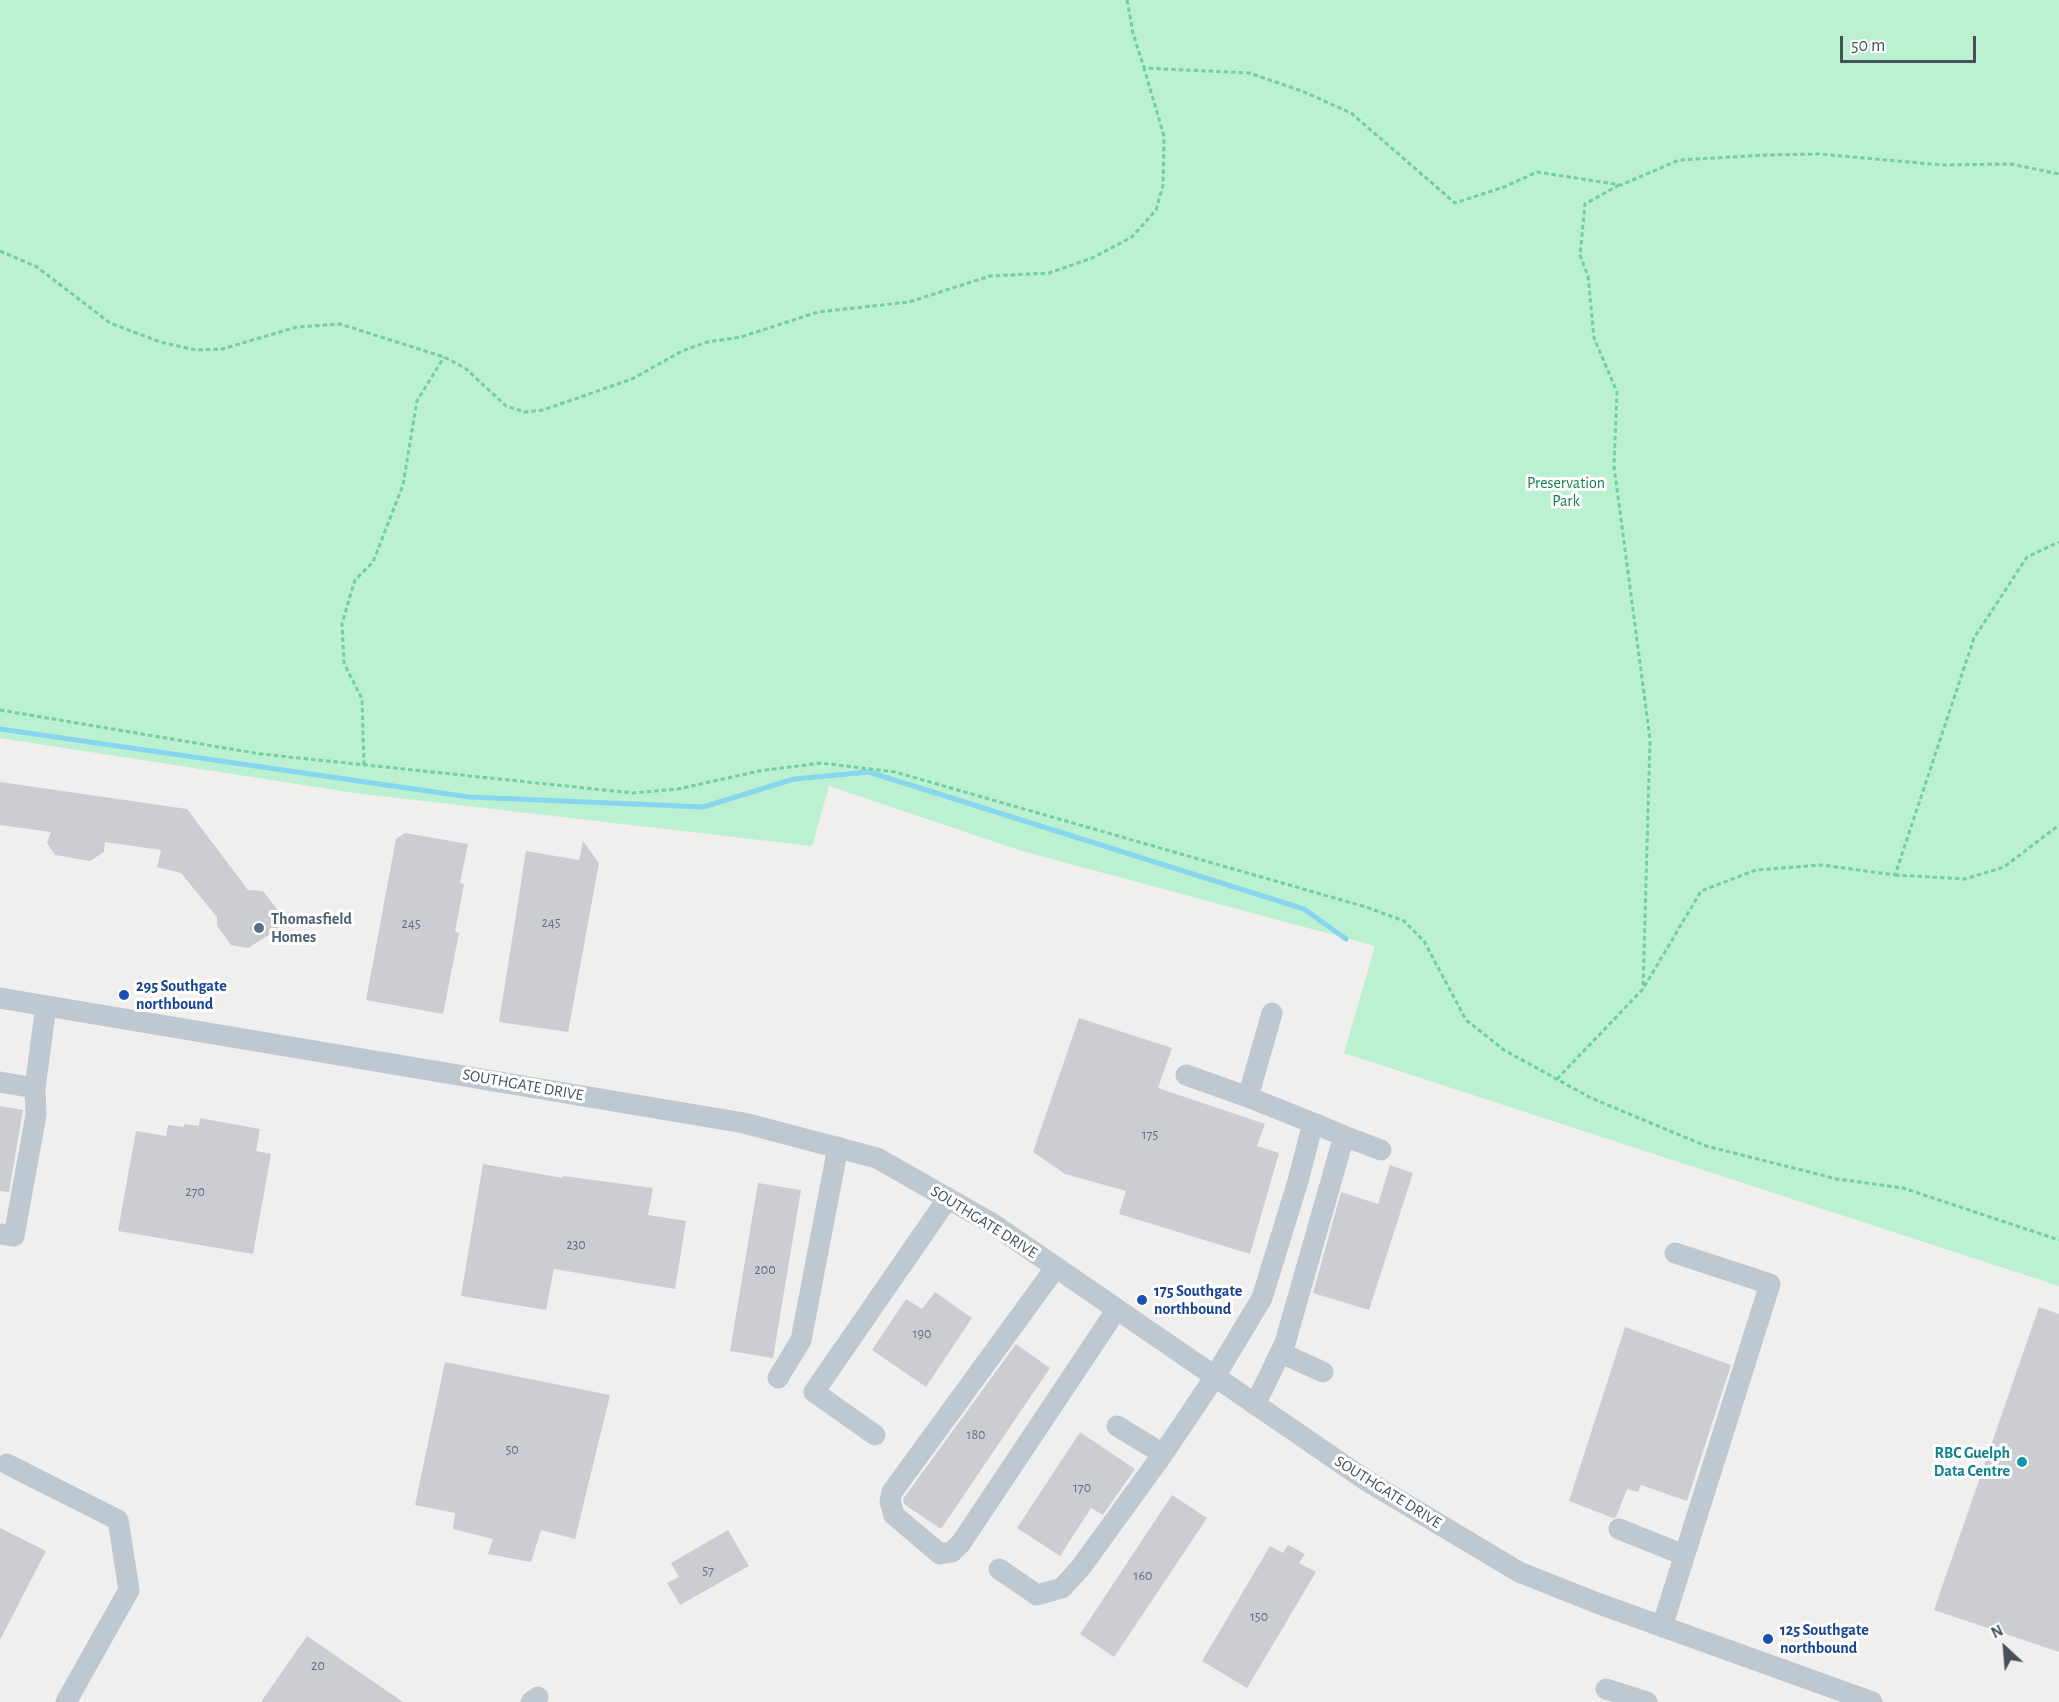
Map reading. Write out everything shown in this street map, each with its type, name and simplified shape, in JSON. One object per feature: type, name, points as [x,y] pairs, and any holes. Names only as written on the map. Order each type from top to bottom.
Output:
[{"type":"street","name":"SOUTHGATE DRIVE","points":[[0,998],[744,1123],[877,1158],[993,1224],[1367,1481],[1519,1572],[1662,1627],[1872,1702]]},
{"type":"street","points":[[0,1234],[14,1236],[36,1114],[35,1088],[46,1006]]},
{"type":"street","points":[[1248,1097],[1272,1013]]},
{"type":"street","points":[[1185,1075],[1248,1097],[1382,1150]]},
{"type":"street","points":[[0,1082],[35,1088]]},
{"type":"street","points":[[999,1569],[1037,1594],[1062,1588],[1081,1567],[1162,1454],[1214,1378],[1262,1298],[1298,1181],[1313,1123]]},
{"type":"street","points":[[1255,1405],[1286,1343],[1344,1136]]},
{"type":"street","points":[[778,1378],[801,1340],[838,1147]]},
{"type":"street","points":[[875,1435],[814,1392],[948,1198]]},
{"type":"street","points":[[1662,1627],[1770,1284],[1675,1252]]},
{"type":"street","points":[[1056,1267],[892,1492],[890,1501],[894,1515],[940,1554],[952,1551],[961,1543],[1117,1309]]},
{"type":"street","points":[[1281,1353],[1323,1372]]},
{"type":"street","points":[[1117,1426],[1162,1454]]},
{"type":"street","points":[[7,1464],[118,1520],[129,1590],[66,1702]]},
{"type":"street","points":[[1619,1529],[1684,1555]]},
{"type":"street","points":[[1606,1689],[1647,1702]]},
{"type":"path","points":[[0,251],[37,267],[110,323],[160,342],[196,350],[222,349],[297,327],[340,324],[444,357],[465,368],[506,406],[525,412],[543,410],[633,379],[682,351],[707,342],[741,337],[818,312],[909,302],[990,276],[1049,273],[1092,258],[1132,237],[1156,210],[1163,184],[1164,136],[1133,33],[1127,0]]},
{"type":"path","points":[[1144,68],[1250,73],[1302,91],[1351,113],[1455,203],[1504,187],[1537,172],[1621,184]]},
{"type":"path","points":[[1643,989],[1650,739],[1614,466],[1617,392],[1594,338],[1588,276],[1580,255],[1585,204],[1621,184],[1679,160],[1819,154],[1942,165],[2011,164],[2059,174]]},
{"type":"path","points":[[364,765],[362,699],[344,663],[342,623],[355,580],[373,562],[403,485],[417,401],[444,357]]},
{"type":"path","points":[[1895,875],[1974,638],[2027,557],[2059,542]]},
{"type":"path","points":[[0,710],[261,754],[633,793],[678,789],[759,771],[820,763],[895,772],[1343,901],[1404,921],[1424,941],[1466,1020],[1504,1050],[1591,1098],[1706,1146],[1837,1179],[1903,1188],[2059,1240]]},
{"type":"path","points":[[1557,1079],[1643,989],[1701,891],[1756,870],[1822,865],[1895,875],[1965,879],[2004,867],[2059,825]]},
{"type":"green space","name":"Preservation Park","points":[[0,0],[2059,0],[2059,1286],[1344,1053],[1375,946],[1022,851],[829,786],[812,846],[355,793],[0,738]]},
{"type":"building","points":[[0,782],[187,809],[248,890],[263,891],[280,913],[278,929],[248,948],[231,945],[217,926],[217,917],[181,873],[157,867],[161,850],[105,842],[104,852],[90,861],[55,855],[47,843],[51,832],[0,825]]},
{"type":"building","points":[[405,833],[468,844],[460,883],[464,884],[455,932],[459,933],[443,1014],[366,1000],[396,839]]},
{"type":"building","points":[[583,841],[599,863],[568,1032],[499,1022],[526,851],[579,860]]},
{"type":"building","points":[[1079,1018],[1172,1048],[1158,1088],[1265,1124],[1257,1146],[1279,1153],[1250,1254],[1119,1214],[1126,1191],[1065,1174],[1033,1152]]},
{"type":"building","points":[[0,1106],[23,1110],[9,1192],[0,1191]]},
{"type":"building","points":[[200,1118],[260,1129],[256,1151],[271,1154],[253,1254],[118,1231],[136,1131],[166,1136],[168,1125],[199,1126]]},
{"type":"building","points":[[483,1164],[563,1178],[563,1176],[653,1188],[648,1215],[686,1221],[675,1289],[554,1269],[546,1310],[461,1296]]},
{"type":"building","points":[[1390,1165],[1413,1173],[1369,1310],[1313,1293],[1341,1192],[1378,1204]]},
{"type":"building","points":[[758,1183],[801,1190],[773,1358],[730,1351]]},
{"type":"building","points":[[935,1292],[972,1318],[926,1387],[872,1350],[906,1299],[922,1309]]},
{"type":"building","name":"RBC Guelph Data Centre","points":[[2039,1307],[2059,1314],[2059,1652],[1934,1610]]},
{"type":"building","points":[[1625,1327],[1731,1365],[1687,1501],[1641,1485],[1638,1492],[1627,1489],[1616,1517],[1613,1518],[1569,1501]]},
{"type":"building","points":[[1016,1344],[1050,1368],[941,1529],[904,1504],[903,1499]]},
{"type":"building","points":[[445,1362],[610,1395],[575,1539],[541,1530],[531,1562],[488,1554],[493,1539],[453,1529],[455,1513],[415,1505]]},
{"type":"building","points":[[1080,1432],[1135,1469],[1103,1515],[1091,1508],[1060,1556],[1017,1528]]},
{"type":"building","points":[[1172,1495],[1207,1518],[1114,1657],[1080,1634]]},
{"type":"building","points":[[0,1528],[46,1551],[0,1640]]},
{"type":"building","points":[[728,1530],[749,1566],[680,1605],[667,1583],[679,1577],[671,1563]]},
{"type":"building","points":[[1288,1545],[1305,1554],[1299,1563],[1316,1572],[1247,1688],[1202,1661],[1270,1546],[1283,1553]]},
{"type":"building","points":[[307,1636],[403,1702],[261,1702]]},
{"type":"waterway","points":[[0,729],[469,797],[703,807],[794,779],[869,772],[1304,909],[1346,939]]},
{"type":"place","name":"Thomasfield Homes","points":[[259,928]]},
{"type":"place","name":"295 Southgate northbound","points":[[124,995]]},
{"type":"place","name":"175 Southgate northbound","points":[[1142,1300]]},
{"type":"place","name":"RBC Guelph Data Centre","points":[[2022,1462]]},
{"type":"place","name":"125 Southgate northbound","points":[[1768,1639]]}]
